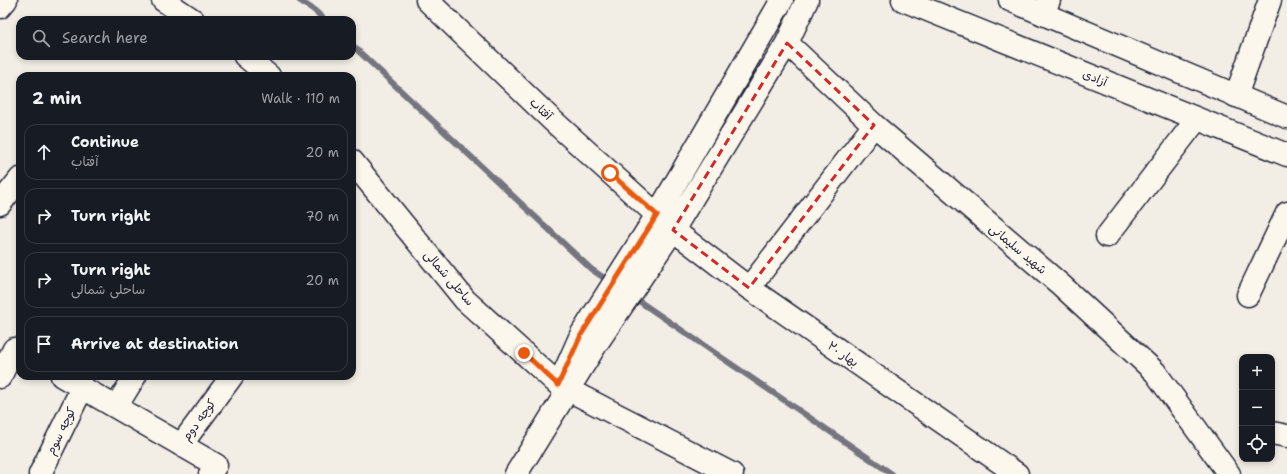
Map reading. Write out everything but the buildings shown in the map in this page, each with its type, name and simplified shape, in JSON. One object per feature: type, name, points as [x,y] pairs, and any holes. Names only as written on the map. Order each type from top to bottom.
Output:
[{"type":"street","points":[[0,7],[6,0]]},
{"type":"street","points":[[163,0],[187,16]]},
{"type":"street","name":"آفتاب","points":[[427,0],[552,120],[673,230]]},
{"type":"street","points":[[521,465],[642,238],[657,215],[782,0]]},
{"type":"street","points":[[589,339],[659,252],[787,43],[807,0]]},
{"type":"street","name":"آزادی","points":[[903,0],[1287,155]]},
{"type":"street","points":[[1010,0],[1046,7],[1236,96],[1287,117]]},
{"type":"street","points":[[1236,96],[1270,0]]},
{"type":"street","name":"شهید سلیمانی","points":[[787,43],[874,125],[1061,285],[1155,372],[1228,474]]},
{"type":"street","points":[[250,60],[264,72]]},
{"type":"street","points":[[1107,236],[1197,119]]},
{"type":"street","points":[[749,288],[874,125]]},
{"type":"street","name":"ساحلی شمالی","points":[[356,166],[465,300],[563,387],[718,471]]},
{"type":"street","points":[[0,204],[16,184]]},
{"type":"street","points":[[1248,295],[1287,213]]},
{"type":"street","name":"بهار ۲۰","points":[[673,230],[749,288],[1017,474]]},
{"type":"street","points":[[0,377],[11,347]]},
{"type":"street","points":[[69,380],[216,465],[210,474]]},
{"type":"street","points":[[116,407],[133,380]]},
{"type":"street","name":"کوچه دوم","points":[[181,445],[229,380]]},
{"type":"street","name":"کوچه سوم","points":[[40,474],[82,388]]},
{"type":"street","points":[[1275,434],[1287,436]]},
{"type":"highlighted area","points":[[787,43],[874,125],[749,288],[673,230]]},
{"type":"waterway","points":[[299,0],[321,16]]},
{"type":"waterway","points":[[356,49],[591,269],[610,282]]},
{"type":"waterway","points":[[633,297],[892,474]]},
{"type":"route","points":[[524,353],[558,385],[581,335],[657,215],[610,173]]}]
